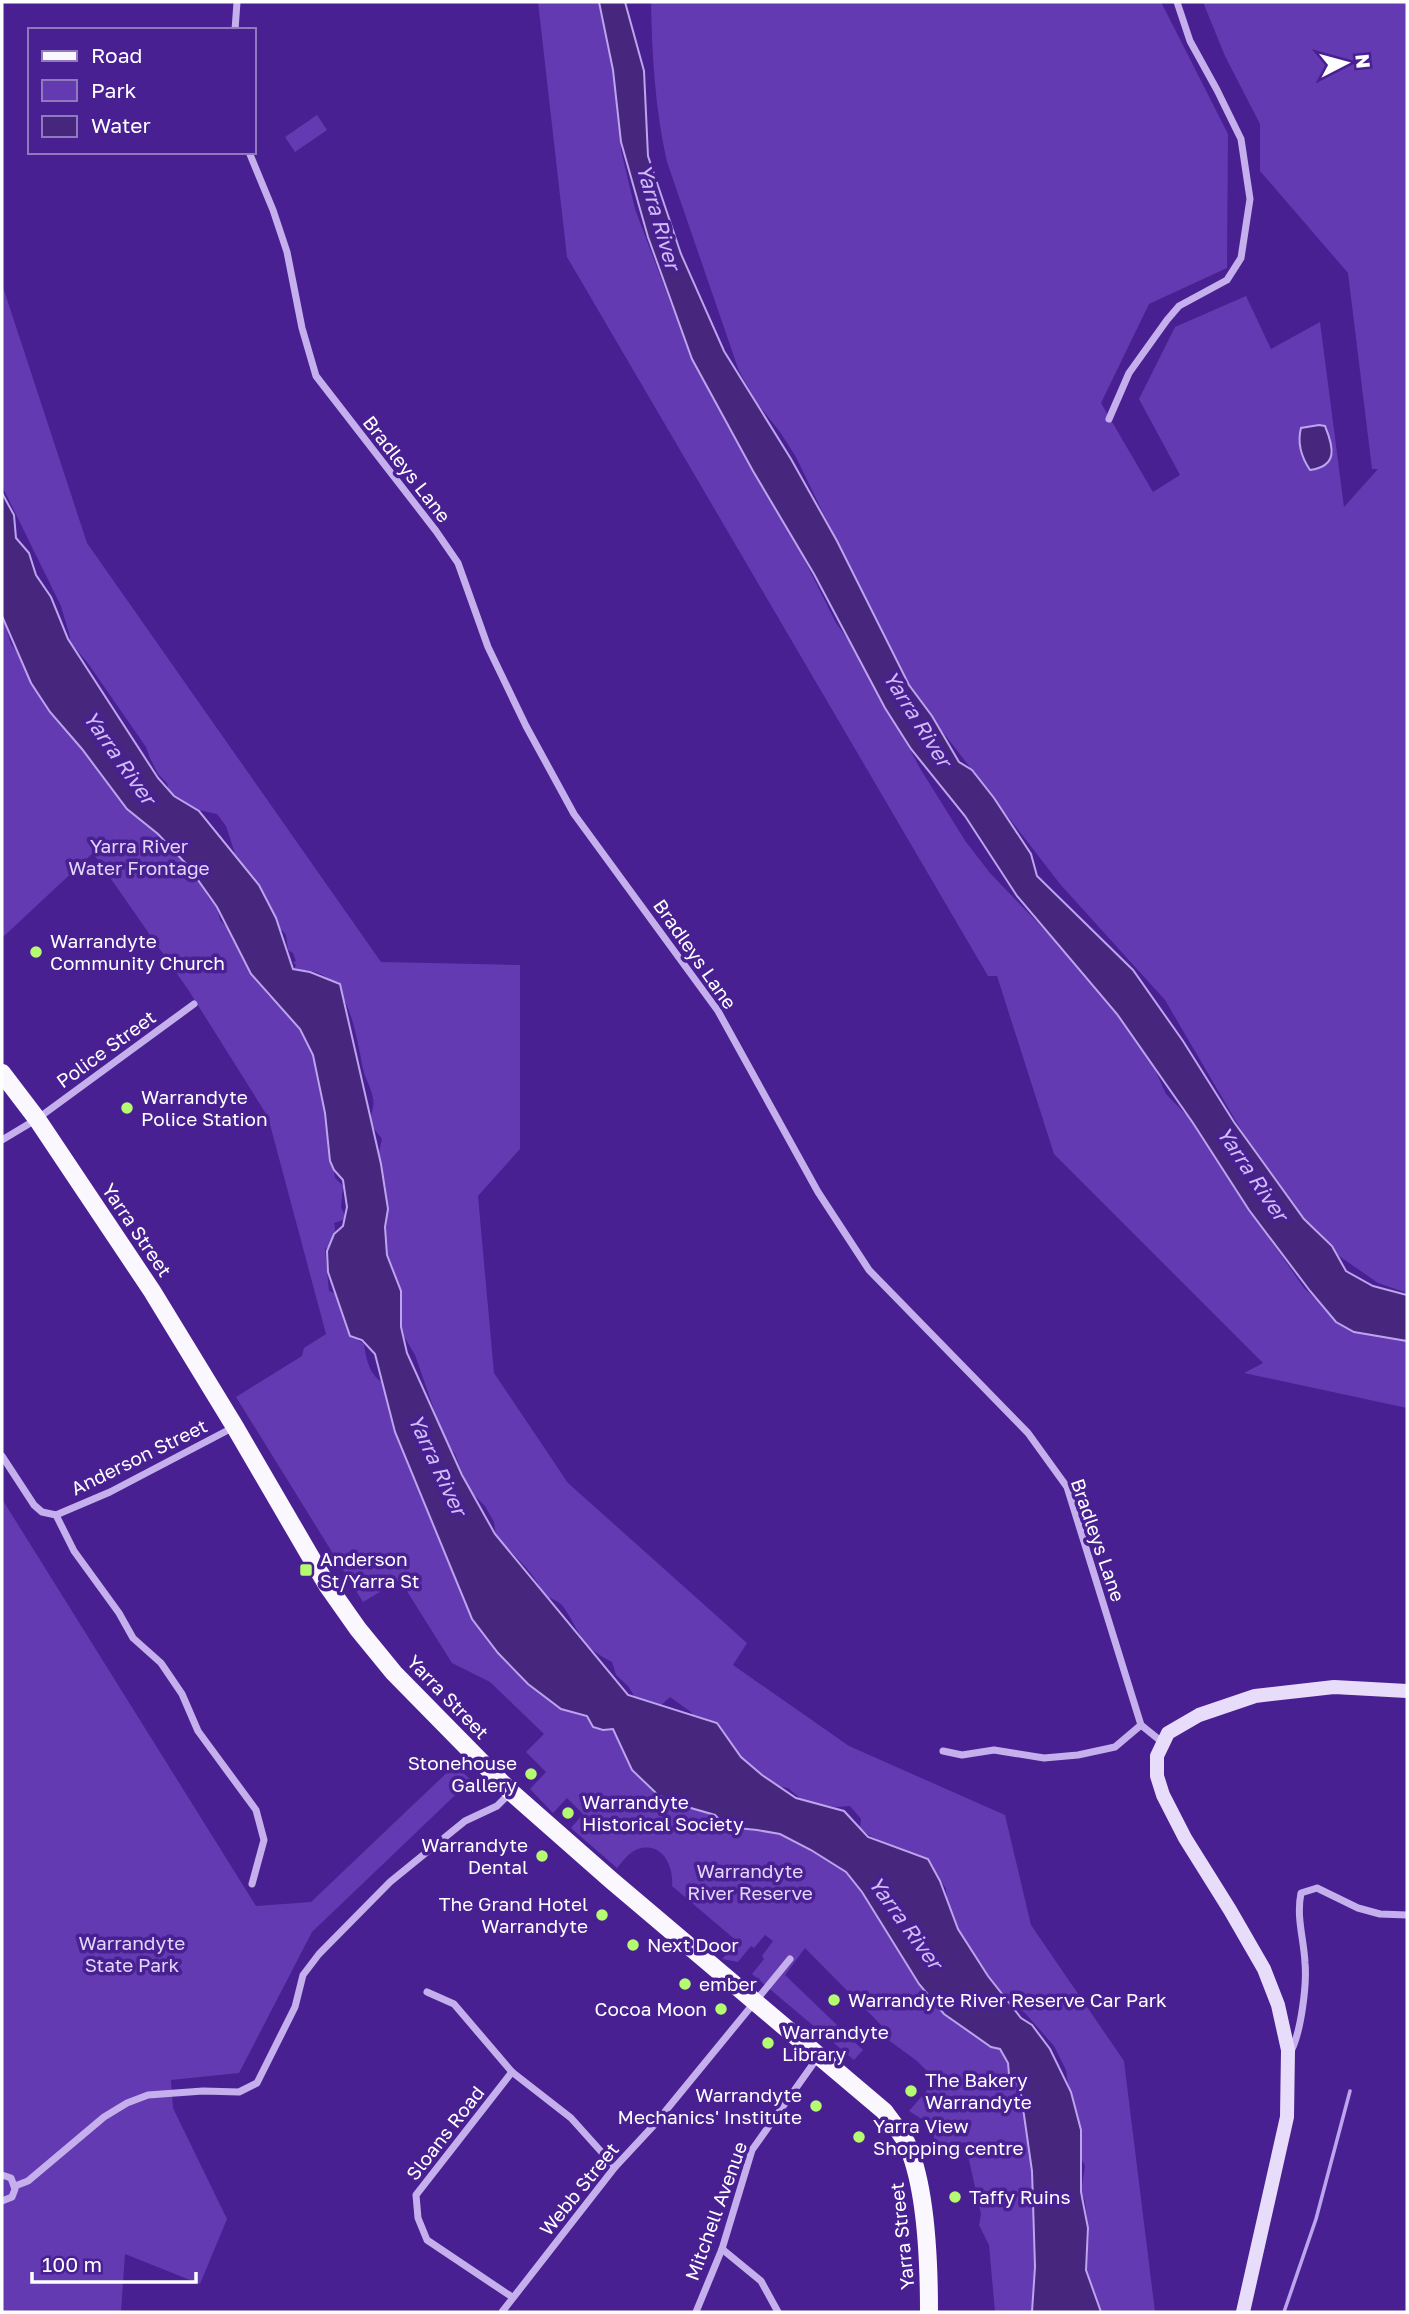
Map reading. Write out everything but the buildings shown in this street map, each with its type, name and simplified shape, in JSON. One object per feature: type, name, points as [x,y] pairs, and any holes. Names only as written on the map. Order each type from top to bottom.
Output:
[{"type":"main road","name":"Yarra Street","points":[[2,1073],[37,1119],[152,1291],[327,1585],[394,1673],[511,1792],[884,2111],[909,2150],[916,2169],[922,2200],[929,2312]]},
{"type":"main road","points":[[1242,2312],[1287,2117],[1288,2050],[1278,2005],[1264,1969],[1185,1838],[1163,1795],[1157,1776],[1157,1756],[1168,1733],[1199,1715],[1255,1696],[1334,1687],[1407,1691]]},
{"type":"street","points":[[235,28],[237,2]]},
{"type":"street","points":[[1109,419],[1129,373],[1167,320],[1179,306],[1227,279],[1241,258],[1250,200],[1241,139],[1190,41],[1177,2]]},
{"type":"street","name":"Bradleys Lane","points":[[250,154],[287,252],[302,328],[316,376],[458,563],[488,647],[526,726],[575,814],[718,1011],[818,1192],[869,1270],[1028,1433],[1067,1487],[1141,1725]]},
{"type":"street","name":"Police Street","points":[[2,1140],[37,1119],[194,1004]]},
{"type":"street","name":"Anderson Street","points":[[56,1515],[131,1481],[235,1427]]},
{"type":"street","points":[[2,1456],[34,1505],[42,1512],[56,1515],[74,1551],[133,1638],[161,1663],[182,1694],[198,1731],[256,1810],[264,1840],[252,1884]]},
{"type":"street","points":[[943,1751],[962,1755],[994,1750],[1044,1758],[1078,1755],[1115,1747],[1141,1725],[1162,1742]]},
{"type":"street","points":[[15,2186],[28,2181],[104,2117],[127,2103],[148,2095],[203,2091],[239,2092],[257,2083],[295,2007],[303,1975],[319,1954],[390,1882],[465,1821],[498,1805],[511,1792]]},
{"type":"street","points":[[1288,2050],[1292,2049],[1298,2035],[1306,1966],[1297,1910],[1301,1893],[1317,1888],[1358,1908],[1380,1914],[1407,1915]]},
{"type":"street","name":"Webb Street","points":[[502,2312],[615,2167],[654,2125],[790,1959]]},
{"type":"street","points":[[427,1992],[454,2004],[512,2071],[571,2118],[615,2167]]},
{"type":"street","name":"Mitchell Avenue","points":[[696,2312],[722,2249],[752,2150],[819,2055]]},
{"type":"street","name":"Sloans Road","points":[[512,2071],[416,2196],[418,2218],[427,2239],[512,2297]]},
{"type":"street","points":[[2,2175],[10,2178],[15,2186],[12,2197],[2,2201]]},
{"type":"street","points":[[722,2249],[761,2281],[778,2312]]},
{"type":"green space","points":[[538,2],[605,2],[613,37],[621,150],[635,209],[683,336],[708,390],[792,535],[836,623],[857,652],[921,770],[966,842],[990,873],[1108,996],[1151,1061],[1166,1094],[1198,1127],[1304,1288],[1347,1328],[1407,1336],[1407,1408],[1244,1373],[1263,1363],[1054,1154],[997,976],[988,976],[567,257]]},
{"type":"green space","points":[[651,2],[1161,2],[1228,134],[1227,268],[1149,304],[1101,403],[1153,492],[1180,475],[1139,399],[1175,327],[1246,296],[1271,349],[1320,322],[1344,507],[1378,469],[1372,469],[1348,273],[1260,171],[1260,124],[1225,56],[1203,2],[1407,2],[1407,1293],[1378,1283],[1319,1242],[1271,1181],[1165,1000],[1060,884],[902,677],[796,457],[757,403],[739,371],[667,162],[655,82]]},
{"type":"green space","points":[[317,115],[327,130],[295,152],[285,137]]},
{"type":"green space","points":[[2,284],[87,543],[381,962],[520,965],[520,1149],[478,1196],[494,1373],[568,1483],[747,1643],[733,1665],[849,1746],[1005,1815],[1031,1925],[1124,2061],[1155,2312],[1101,2312],[1086,2270],[1089,2235],[1085,2201],[1081,2192],[1085,2166],[1079,2154],[1066,2070],[1054,2046],[1025,2013],[1000,1998],[948,1913],[946,1889],[931,1864],[924,1858],[890,1846],[867,1834],[860,1827],[861,1819],[850,1806],[836,1807],[802,1800],[788,1788],[752,1778],[727,1736],[717,1726],[695,1719],[691,1712],[670,1697],[659,1707],[636,1699],[628,1686],[616,1675],[612,1662],[593,1650],[582,1638],[562,1605],[543,1594],[525,1566],[511,1552],[501,1551],[494,1522],[485,1506],[469,1490],[455,1454],[445,1441],[415,1355],[401,1331],[384,1249],[386,1189],[378,1157],[382,1139],[372,1124],[372,1096],[349,1010],[342,995],[333,983],[321,974],[306,970],[303,973],[293,971],[296,965],[293,962],[296,961],[293,953],[288,950],[286,935],[268,923],[240,869],[226,826],[217,814],[194,809],[169,791],[146,747],[87,662],[69,641],[61,606],[2,486]]},
{"type":"green space","points":[[2,614],[11,644],[113,785],[124,805],[133,809],[186,860],[188,869],[203,884],[208,897],[217,907],[220,920],[235,936],[241,954],[268,995],[289,1010],[303,1025],[301,1032],[310,1050],[327,1061],[325,1121],[335,1178],[343,1186],[341,1207],[345,1216],[343,1220],[334,1223],[334,1238],[325,1249],[329,1291],[337,1294],[355,1338],[364,1344],[369,1365],[374,1375],[382,1382],[387,1402],[590,1719],[589,1722],[597,1728],[613,1729],[632,1770],[656,1794],[670,1802],[715,1815],[721,1823],[780,1834],[846,1872],[862,1892],[919,1984],[943,2013],[991,2047],[1000,2049],[1008,2063],[1009,2074],[1020,2087],[1032,2171],[1035,2267],[1032,2312],[995,2312],[989,2245],[979,2225],[981,2214],[965,2142],[937,2151],[931,2125],[909,2111],[936,2080],[917,2061],[883,2036],[882,2026],[805,1948],[785,1975],[863,2050],[854,2060],[752,1974],[773,1941],[765,1935],[754,1948],[751,1946],[738,1962],[722,1959],[738,1942],[672,1886],[671,1871],[660,1852],[646,1847],[638,1849],[629,1854],[617,1868],[571,1828],[583,1814],[567,1798],[553,1813],[530,1789],[546,1772],[526,1752],[544,1734],[490,1682],[452,1663],[400,1580],[363,1602],[236,1397],[302,1356],[304,1348],[326,1334],[268,1117],[189,991],[93,853],[2,938]]},
{"type":"green space","name":"Warrandyte State Park","points":[[2,1499],[256,1906],[311,1902],[455,1765],[471,1780],[312,1932],[239,2073],[171,2080],[173,2108],[227,2219],[200,2284],[125,2254],[121,2312],[2,2312]]},
{"type":"water","name":"Yarra River","points":[[599,2],[625,2],[644,71],[648,156],[681,254],[724,351],[791,459],[837,541],[909,685],[932,716],[959,762],[972,770],[994,798],[1031,854],[1037,876],[1133,970],[1183,1041],[1234,1122],[1304,1219],[1332,1246],[1346,1271],[1373,1286],[1407,1295],[1407,1341],[1354,1332],[1336,1322],[1310,1291],[1249,1210],[1193,1123],[1117,1014],[1017,896],[965,816],[911,749],[885,708],[814,574],[753,471],[692,359],[648,237],[621,142],[613,70]]},
{"type":"water","points":[[1325,426],[1332,449],[1331,455],[1325,465],[1310,470],[1301,450],[1301,428]]},
{"type":"water","name":"Yarra River","points":[[2,493],[14,515],[16,538],[29,553],[36,575],[51,597],[68,639],[158,778],[174,796],[199,811],[259,885],[276,918],[293,969],[310,972],[340,984],[381,1164],[388,1209],[385,1227],[387,1255],[401,1291],[401,1327],[407,1353],[462,1475],[495,1534],[628,1695],[717,1723],[741,1757],[796,1798],[844,1811],[868,1837],[928,1859],[940,1881],[958,1929],[988,1976],[1050,2049],[1071,2092],[1081,2130],[1081,2192],[1088,2228],[1086,2270],[1101,2312],[1032,2312],[1035,2267],[1032,2171],[1020,2087],[1009,2074],[1008,2063],[1000,2049],[991,2047],[944,2014],[919,1984],[862,1892],[846,1872],[780,1834],[737,1828],[729,1830],[715,1815],[670,1802],[656,1793],[632,1770],[613,1729],[593,1727],[587,1716],[561,1709],[528,1684],[498,1653],[472,1619],[395,1432],[375,1354],[362,1340],[350,1336],[328,1272],[327,1251],[334,1234],[343,1226],[347,1207],[343,1180],[330,1161],[325,1113],[313,1055],[300,1029],[251,974],[217,907],[188,866],[158,834],[127,809],[50,712],[31,683],[2,616]]},
{"type":"waterway","points":[[1284,2312],[1316,2219],[1350,2091]]},
{"type":"place","name":"Warrandyte Community Church","points":[[36,952]]},
{"type":"place","name":"Warrandyte Police Station","points":[[127,1108]]},
{"type":"place","name":"Anderson St/Yarra St","points":[[306,1570]]},
{"type":"place","name":"Stonehouse Gallery","points":[[531,1774]]},
{"type":"place","name":"Warrandyte Historical Society","points":[[568,1813]]},
{"type":"place","name":"Warrandyte Dental","points":[[542,1856]]},
{"type":"place","name":"The Grand Hotel Warrandyte","points":[[602,1915]]},
{"type":"place","name":"Next Door","points":[[633,1945]]},
{"type":"place","name":"ember","points":[[685,1984]]},
{"type":"place","name":"Warrandyte River Reserve Car Park","points":[[834,2000]]},
{"type":"place","name":"Cocoa Moon","points":[[721,2009]]},
{"type":"place","name":"Warrandyte Library","points":[[768,2043]]},
{"type":"place","name":"The Bakery Warrandyte","points":[[911,2091]]},
{"type":"place","name":"Warrandyte Mechanics' Institute","points":[[816,2106]]},
{"type":"place","name":"Yarra View Shopping centre","points":[[859,2137]]},
{"type":"place","name":"Taffy Ruins","points":[[955,2197]]},
{"type":"park label","name":"Yarra River Water Frontage","points":[[139,857]]},
{"type":"park label","name":"Warrandyte River Reserve","points":[[750,1882]]}]
